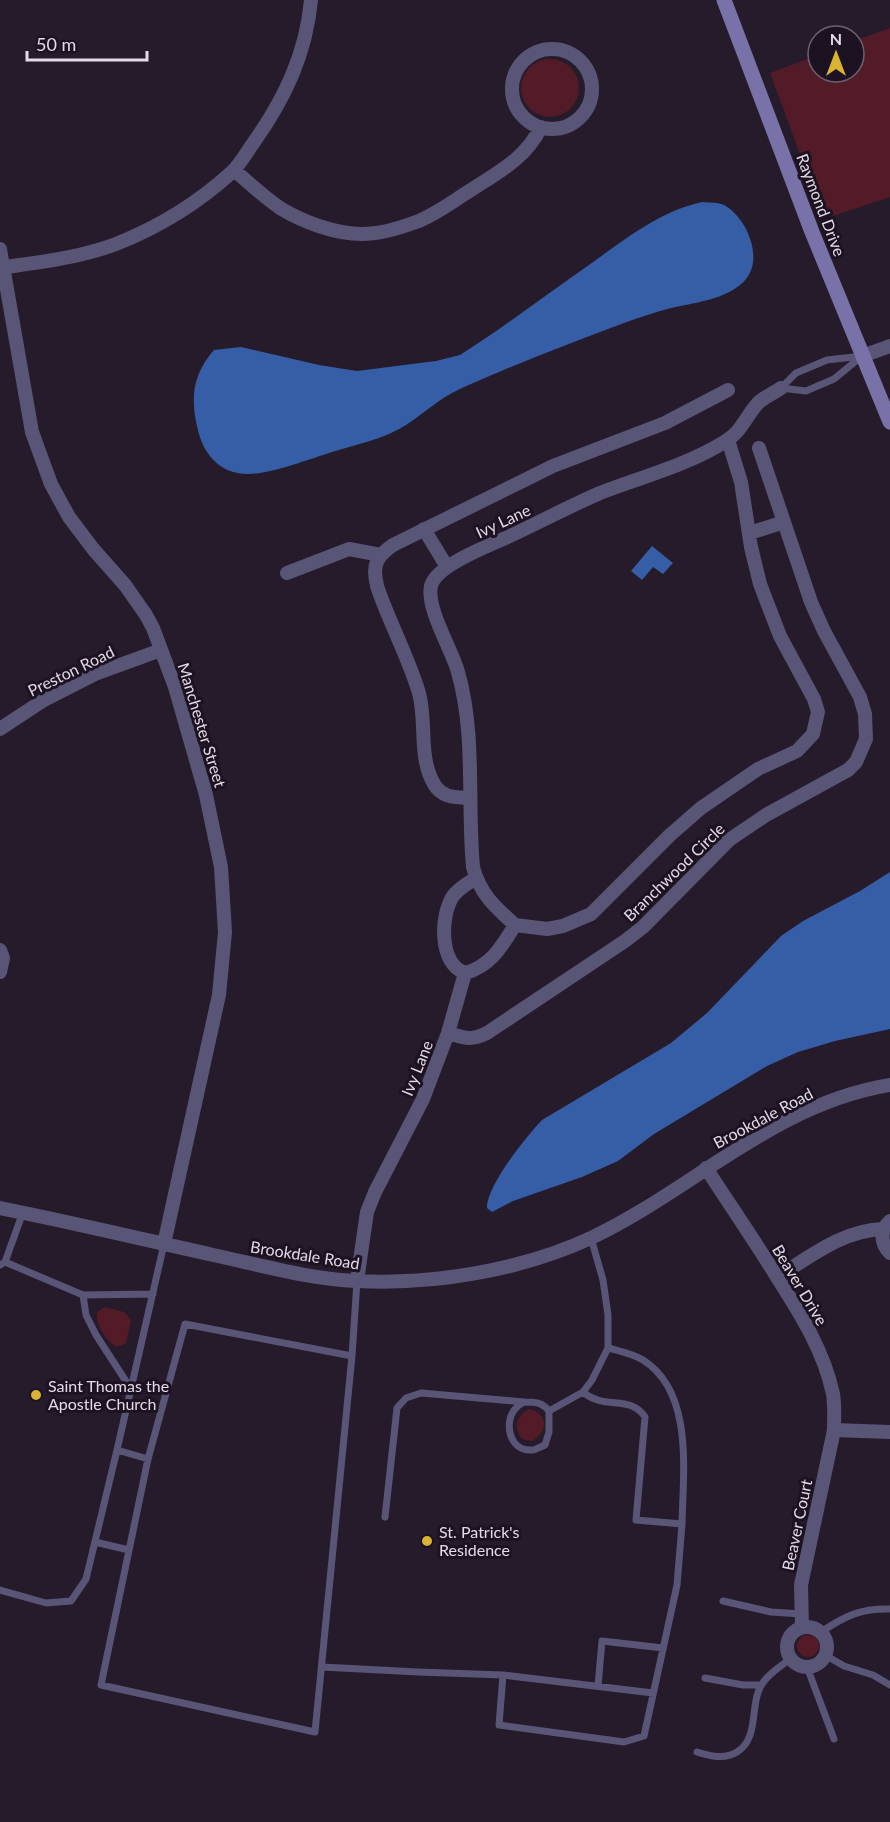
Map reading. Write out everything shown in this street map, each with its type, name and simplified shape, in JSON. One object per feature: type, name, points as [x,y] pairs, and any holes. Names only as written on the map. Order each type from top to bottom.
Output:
[{"type":"street","points":[[2,268],[83,254],[148,231],[198,200],[234,170],[274,114],[286,90],[301,49],[311,0]]},
{"type":"street","name":"Raymond Drive","points":[[724,0],[812,232],[890,422]]},
{"type":"street","points":[[558,49],[569,52],[589,71],[592,94],[589,105],[575,122],[554,129],[541,127],[529,122],[521,114],[513,96],[512,85],[515,75],[526,58],[537,52],[558,49]]},
{"type":"street","points":[[234,170],[281,208],[300,218],[344,232],[363,234],[390,230],[417,222],[442,209],[512,163],[534,142],[541,127]]},
{"type":"street","name":"Manchester Street","points":[[0,249],[26,409],[32,432],[51,484],[69,517],[125,585],[146,615],[175,687],[206,795],[221,867],[225,913],[224,957],[219,996],[164,1244]]},
{"type":"street","points":[[862,356],[890,346]]},
{"type":"street","name":"Ivy Lane","points":[[515,925],[486,896],[476,878],[472,851],[468,731],[464,699],[458,672],[435,613],[430,590],[432,582],[447,567],[471,554],[584,501],[705,453],[728,440],[741,428],[759,402],[781,388]]},
{"type":"street","name":"Ivy Lane","points":[[381,555],[393,544],[553,466],[664,423],[728,390]]},
{"type":"street","name":"Branchwood Circle","points":[[515,925],[547,929],[563,926],[591,914],[701,808],[758,769],[797,751],[813,734],[818,712],[814,699],[770,615],[760,584],[741,482],[728,440]]},
{"type":"street","name":"Branchwood Circle","points":[[448,1033],[468,1039],[487,1033],[634,934],[719,849],[746,827],[839,776],[856,762],[866,740],[865,714],[853,683],[818,618],[759,448]]},
{"type":"street","points":[[750,533],[784,522]]},
{"type":"street","points":[[424,529],[447,567]]},
{"type":"street","points":[[287,573],[349,549],[381,555],[375,566],[374,574],[381,598],[419,694],[429,773],[433,783],[443,795],[470,798]]},
{"type":"street","name":"Preston Road","points":[[0,729],[44,700],[75,684],[112,667],[161,650]]},
{"type":"street","points":[[476,878],[455,894],[445,915],[443,935],[450,960],[458,971],[465,974],[476,970],[493,957],[515,925]]},
{"type":"street","points":[[0,950],[3,965],[0,972]]},
{"type":"street","name":"Ivy Lane","points":[[357,1281],[367,1212],[423,1099],[448,1033],[465,974]]},
{"type":"street","name":"Brookdale Road","points":[[0,1208],[327,1278],[357,1281],[404,1281],[452,1277],[531,1260],[591,1238],[629,1218],[748,1141],[799,1114],[835,1099],[890,1085]]},
{"type":"street","name":"Beaver Drive","points":[[706,1168],[811,1333],[824,1365],[834,1401],[834,1430]]},
{"type":"street","points":[[777,1277],[848,1236],[887,1225],[883,1243],[890,1253]]},
{"type":"street","points":[[834,1430],[890,1432]]},
{"type":"street","name":"Beaver Court","points":[[802,1621],[801,1585],[834,1430]]},
{"type":"street","points":[[802,1621],[821,1632],[827,1643],[825,1655],[818,1664],[807,1667],[795,1664],[790,1659],[786,1647],[791,1634],[802,1621]]},
{"type":"lane","name":"Ivy Lane","points":[[781,388],[796,373],[827,360],[862,356]]},
{"type":"lane","points":[[781,388],[806,391],[834,379],[862,356]]},
{"type":"lane","points":[[23,1212],[3,1263],[83,1295],[153,1294]]},
{"type":"lane","points":[[549,1411],[583,1392],[592,1380],[608,1348],[608,1315],[591,1238]]},
{"type":"lane","points":[[0,1590],[46,1603],[70,1601],[86,1579],[164,1244]]},
{"type":"lane","points":[[352,1356],[185,1324],[148,1459],[101,1685],[315,1732],[352,1356],[357,1281]]},
{"type":"lane","points":[[83,1295],[86,1315],[96,1335],[131,1389]]},
{"type":"lane","points":[[503,1675],[499,1725],[624,1742],[644,1736],[677,1585],[682,1524],[681,1427],[676,1403],[669,1388],[658,1374],[643,1360],[608,1348]]},
{"type":"lane","points":[[583,1392],[592,1399],[632,1405],[640,1410],[645,1418],[636,1520],[682,1524]]},
{"type":"lane","points":[[384,1517],[397,1408],[406,1398],[421,1393],[537,1402],[545,1405],[549,1411],[549,1432],[545,1445],[532,1450],[522,1449],[513,1443],[509,1432],[510,1418],[515,1408],[524,1402]]},
{"type":"lane","points":[[117,1450],[148,1459]]},
{"type":"lane","points":[[95,1542],[129,1550]]},
{"type":"lane","points":[[723,1601],[802,1621]]},
{"type":"lane","points":[[821,1632],[842,1618],[858,1612],[877,1608],[890,1609]]},
{"type":"lane","points":[[598,1686],[602,1641],[663,1648]]},
{"type":"lane","points":[[825,1655],[844,1666],[873,1675],[890,1685]]},
{"type":"lane","points":[[697,1752],[713,1757],[729,1756],[741,1749],[750,1738],[755,1699],[761,1685],[771,1672],[790,1659]]},
{"type":"lane","points":[[322,1667],[503,1675],[653,1693]]},
{"type":"lane","points":[[807,1667],[834,1739]]},
{"type":"lane","points":[[705,1678],[743,1685],[761,1685]]},
{"type":"shaded area","points":[[890,28],[890,197],[824,219],[770,73],[806,60],[806,84],[866,84],[866,37]]},
{"type":"shaded area","points":[[550,59],[561,61],[574,72],[579,88],[577,99],[566,112],[550,117],[539,115],[526,104],[521,88],[523,77],[534,64]]},
{"type":"shaded area","points":[[105,1307],[124,1312],[131,1320],[126,1343],[118,1347],[106,1338],[98,1322],[97,1312]]},
{"type":"shaded area","points":[[529,1409],[540,1415],[544,1424],[541,1433],[532,1441],[522,1439],[517,1430],[517,1422],[521,1415]]},
{"type":"shaded area","points":[[804,1635],[812,1635],[819,1642],[819,1650],[812,1657],[804,1657],[797,1650],[797,1642]]},
{"type":"water","points":[[702,202],[722,204],[732,211],[750,238],[753,249],[751,270],[746,279],[730,292],[709,300],[645,316],[550,351],[452,393],[406,425],[370,441],[281,468],[248,474],[237,473],[220,466],[207,453],[199,436],[194,394],[202,367],[214,350],[241,347],[319,365],[357,371],[436,361],[460,355],[657,219]]},
{"type":"water","points":[[652,546],[673,563],[663,574],[653,567],[642,580],[631,571]]},
{"type":"water","points":[[890,872],[890,1029],[798,1052],[767,1066],[654,1134],[618,1161],[582,1177],[513,1201],[492,1212],[487,1208],[493,1187],[500,1175],[542,1120],[671,1043],[707,1013],[781,936]]},
{"type":"place","name":"Saint Thomas the Apostle Church","points":[[36,1395]]},
{"type":"place","name":"St. Patrick's Residence","points":[[427,1541]]}]
